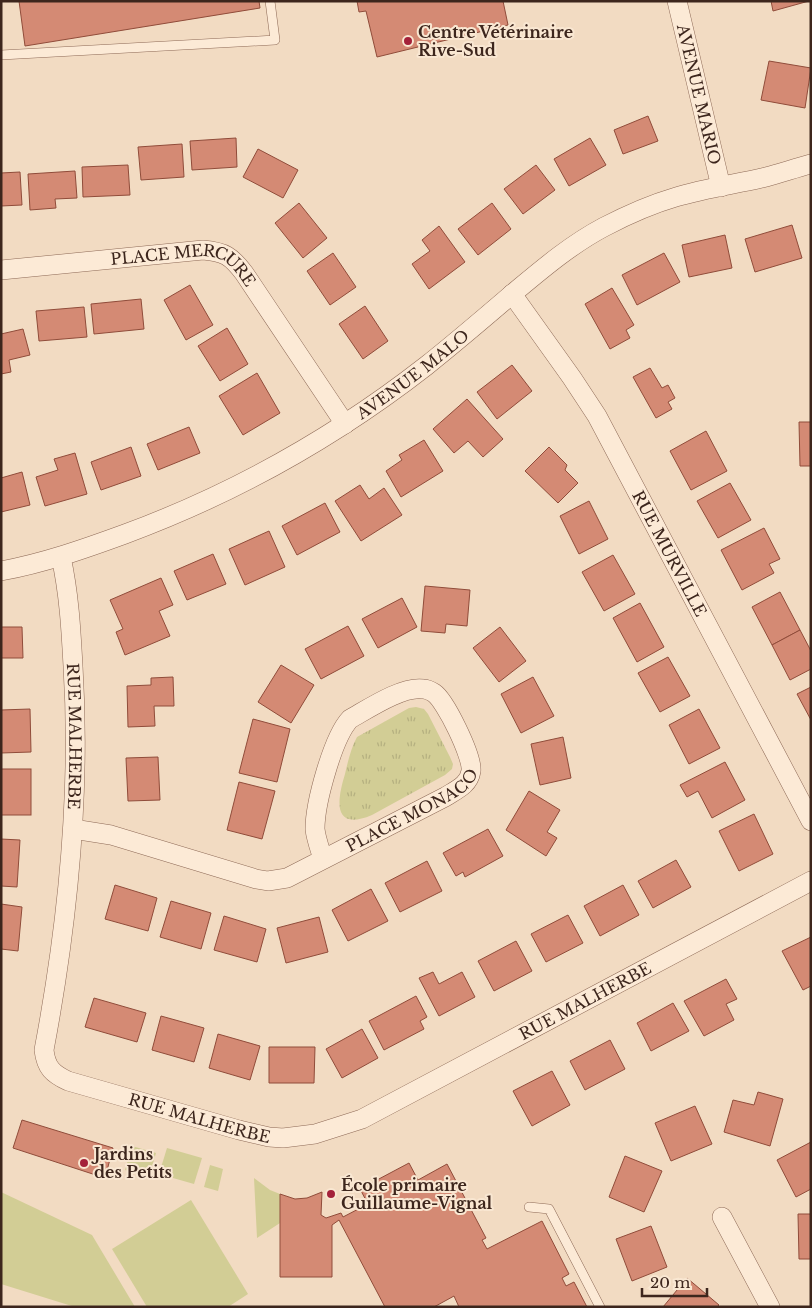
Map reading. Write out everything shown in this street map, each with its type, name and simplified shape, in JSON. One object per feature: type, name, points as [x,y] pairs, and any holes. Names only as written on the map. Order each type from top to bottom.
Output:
[{"type":"street","name":"AVENUE MARIO","points":[[678,1],[722,187]]},
{"type":"street","name":"AVENUE MALO","points":[[1,571],[61,557],[136,530],[201,503],[256,476],[310,446],[345,424],[427,364],[560,254],[603,228],[675,197],[768,176],[811,164]]},
{"type":"street","name":"PLACE MERCURE","points":[[1,270],[203,250],[226,254],[235,261],[244,273],[345,424]]},
{"type":"street","name":"RUE MURVILLE","points":[[512,294],[597,416],[811,821]]},
{"type":"street","name":"RUE MALHERBE","points":[[61,557],[68,589],[75,692],[71,866],[61,951],[44,1050],[48,1068],[55,1075],[84,1086],[269,1137],[283,1138],[315,1134],[362,1119],[811,881]]},
{"type":"street","name":"PLACE MONACO","points":[[73,829],[111,834],[242,875],[268,881],[287,878],[445,797],[468,781],[471,761],[467,750],[443,703],[434,693],[424,689],[413,688],[402,692],[350,719],[344,726],[337,739],[316,813],[318,844],[324,859]]},
{"type":"street","points":[[722,1217],[770,1307]]},
{"type":"lane","points":[[1,56],[275,40],[270,1]]},
{"type":"lane","points":[[529,1207],[549,1208],[600,1307]]},
{"type":"green space","points":[[409,708],[424,709],[428,714],[450,757],[453,764],[452,769],[445,775],[372,815],[359,819],[350,819],[344,816],[339,803],[340,794],[350,755],[357,737]]},
{"type":"green space","points":[[132,1146],[156,1153],[149,1177],[125,1170]]},
{"type":"green space","points":[[167,1148],[202,1158],[194,1184],[159,1174]]},
{"type":"green space","points":[[210,1165],[223,1169],[218,1191],[204,1187]]},
{"type":"green space","points":[[254,1178],[270,1190],[280,1194],[280,1223],[257,1238]]},
{"type":"green space","points":[[1,1192],[92,1235],[135,1307],[75,1307],[1,1284]]},
{"type":"green space","points":[[191,1200],[248,1294],[228,1307],[147,1307],[112,1249]]},
{"type":"building","points":[[19,1],[259,1],[260,8],[25,46]]},
{"type":"building","name":"Centre Vétérinaire Rive-Sud","points":[[357,1],[503,1],[508,25],[377,57],[366,11],[359,12]]},
{"type":"building","points":[[771,1],[809,1],[773,11]]},
{"type":"building","points":[[769,61],[811,68],[805,108],[761,100]]},
{"type":"building","points":[[648,116],[658,141],[623,154],[614,130]]},
{"type":"building","points":[[236,138],[237,167],[192,170],[190,141]]},
{"type":"building","points":[[590,138],[606,165],[569,186],[554,159]]},
{"type":"building","points":[[182,144],[184,177],[141,180],[138,147]]},
{"type":"building","points":[[258,149],[298,170],[283,198],[243,177]]},
{"type":"building","points":[[128,165],[130,195],[83,197],[82,167]]},
{"type":"building","points":[[536,165],[555,190],[523,214],[504,189]]},
{"type":"building","points":[[75,171],[77,198],[55,199],[56,208],[30,210],[28,174]]},
{"type":"building","points":[[20,172],[22,205],[1,206],[1,173]]},
{"type":"building","points":[[299,203],[327,238],[303,258],[275,223]]},
{"type":"building","points":[[492,203],[511,229],[478,255],[458,229]]},
{"type":"building","points":[[792,225],[802,258],[755,272],[745,239]]},
{"type":"building","points":[[439,226],[465,262],[429,289],[412,264],[430,251],[422,240]]},
{"type":"building","points":[[725,235],[732,268],[689,277],[682,245]]},
{"type":"building","points":[[333,253],[356,287],[330,305],[307,271]]},
{"type":"building","points":[[664,253],[680,282],[637,305],[622,275]]},
{"type":"building","points":[[190,285],[213,325],[186,340],[164,300]]},
{"type":"building","points":[[612,288],[634,325],[626,330],[630,338],[610,349],[585,304]]},
{"type":"building","points":[[141,299],[144,329],[94,334],[91,304]]},
{"type":"building","points":[[365,306],[388,341],[363,359],[339,324]]},
{"type":"building","points":[[84,307],[87,337],[39,341],[36,311]]},
{"type":"building","points":[[227,328],[248,364],[220,381],[198,346]]},
{"type":"building","points":[[23,329],[30,355],[9,360],[11,372],[1,374],[1,334]]},
{"type":"building","points":[[512,365],[532,391],[497,419],[477,392]]},
{"type":"building","points":[[650,368],[662,388],[668,385],[675,398],[668,402],[672,409],[656,418],[633,377]]},
{"type":"building","points":[[257,373],[280,413],[243,435],[219,396]]},
{"type":"building","points":[[467,399],[503,439],[483,457],[468,441],[454,453],[433,429]]},
{"type":"building","points":[[799,422],[811,422],[811,466],[800,466]]},
{"type":"building","points":[[189,427],[200,453],[158,470],[147,444]]},
{"type":"building","points":[[706,431],[727,471],[691,490],[670,451]]},
{"type":"building","points":[[424,440],[443,471],[401,497],[386,471],[402,460],[399,455]]},
{"type":"building","points":[[131,447],[141,476],[101,490],[91,462]]},
{"type":"building","points":[[549,447],[567,465],[565,470],[578,483],[558,503],[525,471]]},
{"type":"building","points":[[75,453],[87,494],[45,506],[36,477],[58,470],[54,459]]},
{"type":"building","points":[[22,472],[30,505],[1,512],[1,478]]},
{"type":"building","points":[[730,483],[751,520],[718,538],[697,501]]},
{"type":"building","points":[[360,485],[369,499],[384,488],[402,515],[361,541],[335,501]]},
{"type":"building","points":[[589,501],[608,539],[579,554],[560,516]]},
{"type":"building","points":[[325,503],[340,532],[297,555],[282,526]]},
{"type":"building","points":[[764,528],[780,559],[769,564],[774,573],[742,590],[721,550]]},
{"type":"building","points":[[269,531],[285,567],[245,585],[229,549]]},
{"type":"building","points":[[213,554],[226,584],[187,600],[174,571]]},
{"type":"building","points":[[613,555],[635,594],[604,611],[582,572]]},
{"type":"building","points":[[161,578],[173,605],[159,611],[170,636],[125,655],[116,632],[123,629],[110,600]]},
{"type":"building","points":[[425,586],[470,590],[467,626],[446,624],[445,633],[421,631]]},
{"type":"building","points":[[780,592],[800,630],[772,645],[752,607]]},
{"type":"building","points":[[402,598],[417,627],[378,648],[362,619]]},
{"type":"building","points":[[640,603],[664,647],[637,662],[613,618]]},
{"type":"building","points":[[348,626],[364,656],[321,679],[305,649]]},
{"type":"building","points":[[1,627],[22,627],[23,658],[1,658]]},
{"type":"building","points":[[500,627],[526,661],[499,682],[473,648]]},
{"type":"building","points":[[800,630],[811,651],[811,669],[790,680],[772,645]]},
{"type":"building","points":[[668,657],[690,696],[660,712],[638,673]]},
{"type":"building","points":[[281,665],[314,685],[291,723],[258,702]]},
{"type":"building","points":[[173,677],[174,706],[154,706],[155,726],[128,727],[127,686],[151,685],[151,678]]},
{"type":"building","points":[[533,677],[554,716],[521,733],[501,694]]},
{"type":"building","points":[[811,687],[811,720],[797,694]]},
{"type":"building","points":[[30,709],[31,752],[1,753],[1,710]]},
{"type":"building","points":[[699,709],[720,748],[689,764],[669,725]]},
{"type":"building","points":[[253,719],[290,729],[277,782],[239,773]]},
{"type":"building","points":[[563,737],[571,778],[540,785],[531,744]]},
{"type":"building","points":[[158,757],[160,800],[128,801],[126,758]]},
{"type":"building","points":[[725,762],[745,800],[712,818],[698,791],[687,797],[680,785]]},
{"type":"building","points":[[1,769],[31,769],[31,815],[1,815]]},
{"type":"building","points":[[239,782],[275,791],[262,839],[227,830]]},
{"type":"building","points":[[529,791],[560,810],[547,832],[557,838],[546,856],[506,830]]},
{"type":"building","points":[[754,814],[773,854],[739,871],[719,831]]},
{"type":"building","points":[[488,829],[503,856],[465,877],[463,872],[456,876],[443,853]]},
{"type":"building","points":[[1,839],[20,840],[17,887],[1,886]]},
{"type":"building","points":[[676,860],[691,887],[653,908],[638,881]]},
{"type":"building","points":[[427,861],[442,891],[400,912],[385,883]]},
{"type":"building","points":[[115,885],[157,898],[148,931],[105,919]]},
{"type":"building","points":[[623,885],[639,915],[600,936],[584,906]]},
{"type":"building","points":[[371,889],[388,921],[348,941],[332,910]]},
{"type":"building","points":[[171,901],[211,913],[201,949],[160,937]]},
{"type":"building","points":[[1,904],[22,907],[18,951],[1,949]]},
{"type":"building","points":[[568,915],[583,943],[546,962],[531,934]]},
{"type":"building","points":[[224,916],[266,929],[257,962],[214,950]]},
{"type":"building","points":[[319,917],[328,952],[286,963],[277,928]]},
{"type":"building","points":[[811,937],[811,986],[803,990],[782,951]]},
{"type":"building","points":[[516,941],[532,971],[494,991],[478,961]]},
{"type":"building","points":[[433,972],[439,984],[462,972],[475,997],[439,1016],[419,978]]},
{"type":"building","points":[[726,979],[737,999],[726,1004],[734,1020],[704,1036],[684,1001]]},
{"type":"building","points":[[416,996],[427,1017],[420,1021],[424,1029],[384,1050],[369,1021]]},
{"type":"building","points":[[94,998],[146,1013],[137,1042],[85,1027]]},
{"type":"building","points":[[673,1003],[689,1031],[651,1051],[637,1023]]},
{"type":"building","points":[[161,1016],[204,1028],[194,1062],[152,1050]]},
{"type":"building","points":[[362,1029],[378,1058],[342,1078],[326,1049]]},
{"type":"building","points":[[218,1034],[260,1046],[250,1080],[209,1068]]},
{"type":"building","points":[[610,1040],[625,1069],[585,1090],[570,1061]]},
{"type":"building","points":[[269,1047],[315,1047],[314,1083],[269,1083]]},
{"type":"building","points":[[552,1071],[570,1105],[532,1126],[513,1091]]},
{"type":"building","points":[[758,1092],[783,1099],[770,1146],[724,1132],[733,1100],[754,1105]]},
{"type":"building","points":[[695,1106],[712,1144],[671,1161],[655,1123]]},
{"type":"building","name":"Jardins des Petits","points":[[22,1120],[113,1148],[105,1178],[13,1148]]},
{"type":"building","points":[[811,1142],[811,1189],[796,1197],[777,1160]]},
{"type":"building","points":[[625,1156],[662,1171],[644,1212],[609,1197]]},
{"type":"building","points":[[409,1163],[418,1180],[447,1164],[486,1238],[482,1240],[487,1249],[542,1221],[569,1274],[562,1278],[566,1286],[574,1282],[587,1307],[459,1307],[454,1296],[434,1307],[385,1307],[339,1220],[332,1225],[332,1277],[280,1277],[280,1194],[295,1199],[307,1198],[322,1192],[321,1215],[326,1218],[341,1213],[343,1217],[368,1204],[360,1189]]},
{"type":"building","points":[[798,1214],[811,1214],[811,1259],[799,1259]]},
{"type":"building","points":[[651,1226],[667,1267],[632,1281],[616,1239]]},
{"type":"building","points":[[687,1278],[719,1305],[717,1307],[663,1307]]},
{"type":"place","name":"Centre Vétérinaire Rive-Sud","points":[[408,41]]},
{"type":"place","name":"Jardins des Petits","points":[[84,1163]]},
{"type":"place","name":"École primaire Guillaume-Vignal","points":[[331,1194]]}]
